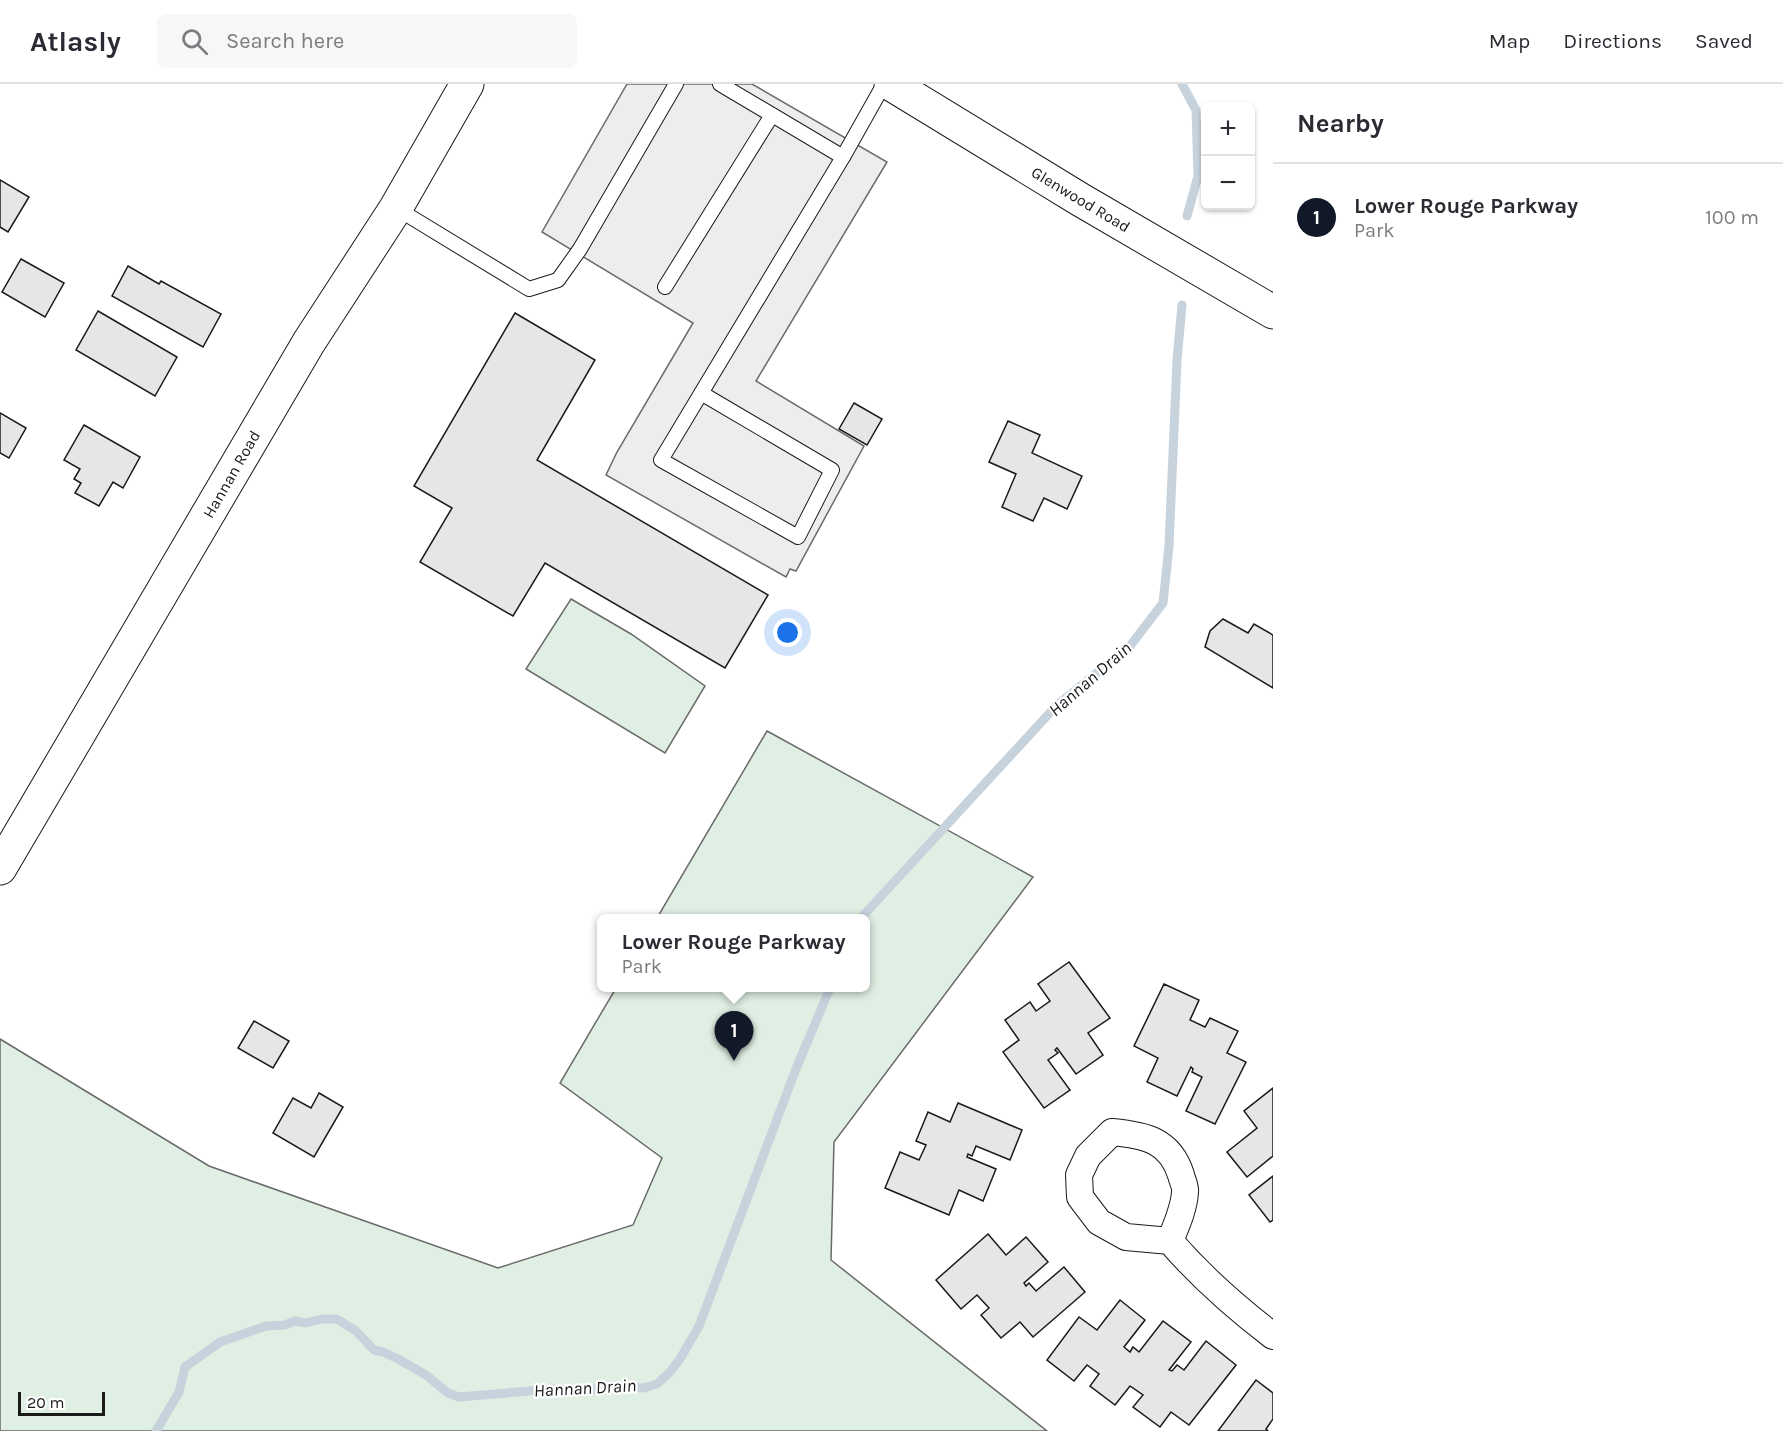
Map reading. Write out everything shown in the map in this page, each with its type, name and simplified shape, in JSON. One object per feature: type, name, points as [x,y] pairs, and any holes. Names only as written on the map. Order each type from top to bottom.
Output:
[{"type":"street","name":"Hannan Road","points":[[0,868],[309,342],[396,208],[467,84]]},
{"type":"street","name":"Glenwood Road","points":[[891,84],[1081,200],[1273,312]]},
{"type":"street","points":[[1170,1241],[1178,1223],[1186,1191],[1178,1164],[1161,1144],[1136,1134],[1112,1132],[1088,1156],[1080,1175],[1080,1197],[1099,1222],[1126,1237],[1170,1241],[1196,1270],[1243,1313],[1273,1336]]},
{"type":"lane","points":[[396,208],[529,289],[558,280],[580,249],[676,84]]},
{"type":"lane","points":[[720,84],[843,157]]},
{"type":"lane","points":[[701,393],[832,470],[798,537],[661,460],[701,393],[843,157],[884,84]]},
{"type":"lane","points":[[665,287],[772,115]]},
{"type":"green space","points":[[571,599],[631,634],[705,686],[665,753],[526,669]]},
{"type":"green space","points":[[767,731],[1033,877],[834,1142],[831,1260],[1047,1431],[0,1431],[0,1039],[209,1166],[498,1268],[633,1225],[662,1158],[560,1083],[614,992],[870,992],[870,914],[659,914]]},
{"type":"shaded area","points":[[627,84],[752,84],[887,162],[756,381],[864,446],[796,571],[790,569],[786,577],[606,475],[617,452],[693,323],[542,232]]},
{"type":"building","points":[[0,180],[29,197],[8,232],[0,227]]},
{"type":"building","points":[[21,259],[64,283],[45,317],[2,292]]},
{"type":"building","points":[[128,266],[159,284],[161,281],[221,314],[203,347],[112,296]]},
{"type":"building","points":[[98,311],[177,357],[155,396],[76,350]]},
{"type":"building","points":[[515,313],[595,360],[537,460],[768,595],[725,668],[545,563],[513,616],[420,562],[452,508],[414,486]]},
{"type":"building","points":[[854,403],[882,419],[867,445],[839,429]]},
{"type":"building","points":[[0,413],[26,428],[9,458],[0,453]]},
{"type":"building","points":[[1008,421],[1040,435],[1032,453],[1082,476],[1067,509],[1044,498],[1033,521],[1002,507],[1016,474],[989,462]]},
{"type":"building","points":[[84,425],[140,457],[123,488],[113,482],[99,506],[75,493],[81,483],[74,479],[80,469],[64,460]]},
{"type":"building","points":[[1223,619],[1248,633],[1254,624],[1273,635],[1273,688],[1205,647],[1210,631]]},
{"type":"building","points":[[1069,962],[1110,1018],[1088,1033],[1103,1055],[1076,1074],[1057,1048],[1055,1050],[1058,1053],[1048,1060],[1070,1090],[1044,1108],[1003,1052],[1019,1040],[1005,1020],[1030,1002],[1036,1011],[1050,1001],[1038,984]]},
{"type":"building","points":[[1164,984],[1199,1000],[1190,1020],[1205,1027],[1210,1018],[1238,1031],[1227,1053],[1246,1062],[1215,1124],[1186,1111],[1202,1077],[1192,1072],[1191,1067],[1177,1096],[1147,1082],[1158,1058],[1134,1046]]},
{"type":"building","points":[[254,1021],[289,1041],[273,1068],[238,1048]]},
{"type":"building","points":[[1273,1088],[1273,1156],[1247,1177],[1227,1152],[1257,1128],[1244,1111]]},
{"type":"building","points":[[319,1093],[343,1107],[314,1157],[273,1133],[293,1098],[311,1108]]},
{"type":"building","points":[[958,1103],[1022,1130],[1010,1160],[976,1146],[972,1156],[968,1154],[967,1157],[996,1169],[983,1201],[959,1190],[949,1215],[885,1188],[900,1152],[919,1160],[926,1145],[916,1141],[928,1112],[950,1122]]},
{"type":"building","points":[[1273,1176],[1273,1220],[1270,1222],[1249,1195]]},
{"type":"building","points":[[988,1234],[1006,1255],[1026,1237],[1048,1262],[1024,1283],[1026,1286],[1029,1283],[1036,1291],[1064,1267],[1085,1292],[1033,1337],[1020,1322],[1001,1338],[981,1315],[989,1308],[977,1295],[961,1309],[936,1280]]},
{"type":"building","points":[[1120,1300],[1145,1320],[1124,1347],[1130,1352],[1133,1347],[1139,1352],[1163,1321],[1191,1342],[1169,1370],[1172,1371],[1177,1365],[1184,1370],[1206,1341],[1236,1365],[1189,1425],[1171,1412],[1160,1427],[1133,1407],[1143,1395],[1130,1386],[1115,1405],[1090,1386],[1099,1374],[1087,1365],[1074,1381],[1047,1360],[1079,1317],[1097,1330]]},
{"type":"building","points":[[1256,1380],[1273,1393],[1273,1419],[1266,1429],[1268,1431],[1218,1431]]},
{"type":"waterway","name":"Hannan Drain","points":[[1182,84],[1196,110],[1198,176],[1187,216]]},
{"type":"waterway","name":"Hannan Drain","points":[[865,914],[1057,705],[1130,646],[1163,603],[1169,546],[1177,360],[1182,305]]},
{"type":"waterway","name":"Hannan Drain","points":[[156,1431],[179,1392],[185,1367],[220,1342],[266,1326],[285,1325],[295,1321],[306,1323],[322,1319],[337,1319],[356,1331],[374,1350],[398,1359],[426,1375],[448,1393],[459,1397],[553,1389],[582,1392],[610,1386],[644,1388],[657,1384],[680,1359],[699,1326],[796,1069],[828,992]]},
{"type":"place","name":"Lower Rouge Parkway","points":[[734,1061]]}]
